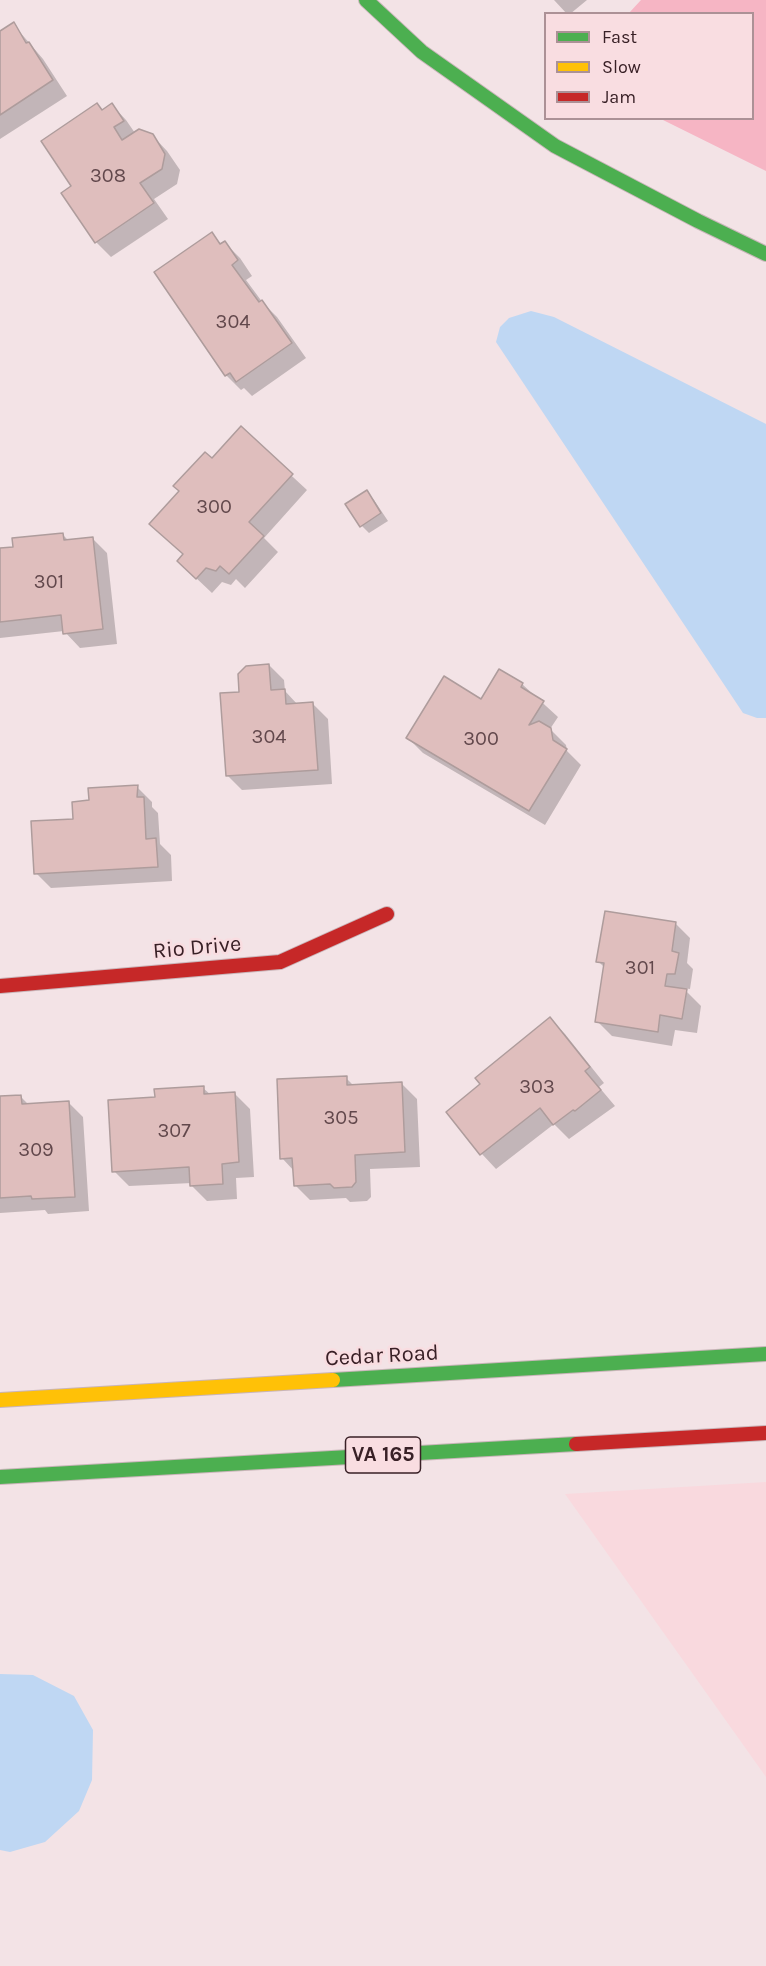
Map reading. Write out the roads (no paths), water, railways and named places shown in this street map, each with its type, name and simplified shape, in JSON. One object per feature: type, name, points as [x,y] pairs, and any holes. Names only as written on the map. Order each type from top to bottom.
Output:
[{"type":"main road","points":[[366,0],[422,52],[555,146],[766,254]]},
{"type":"main road","name":"Rio Drive","points":[[0,986],[280,962],[387,914]]},
{"type":"main road","name":"Cedar Road","points":[[0,1400],[766,1353]]},
{"type":"main road","name":"VA 165","points":[[0,1477],[766,1433]]},
{"type":"water","points":[[531,311],[554,317],[766,424],[766,718],[757,718],[743,713],[496,342],[500,327],[509,318]]},
{"type":"water","points":[[0,1674],[33,1675],[74,1696],[93,1730],[92,1780],[79,1811],[45,1842],[10,1852],[0,1850]]}]
